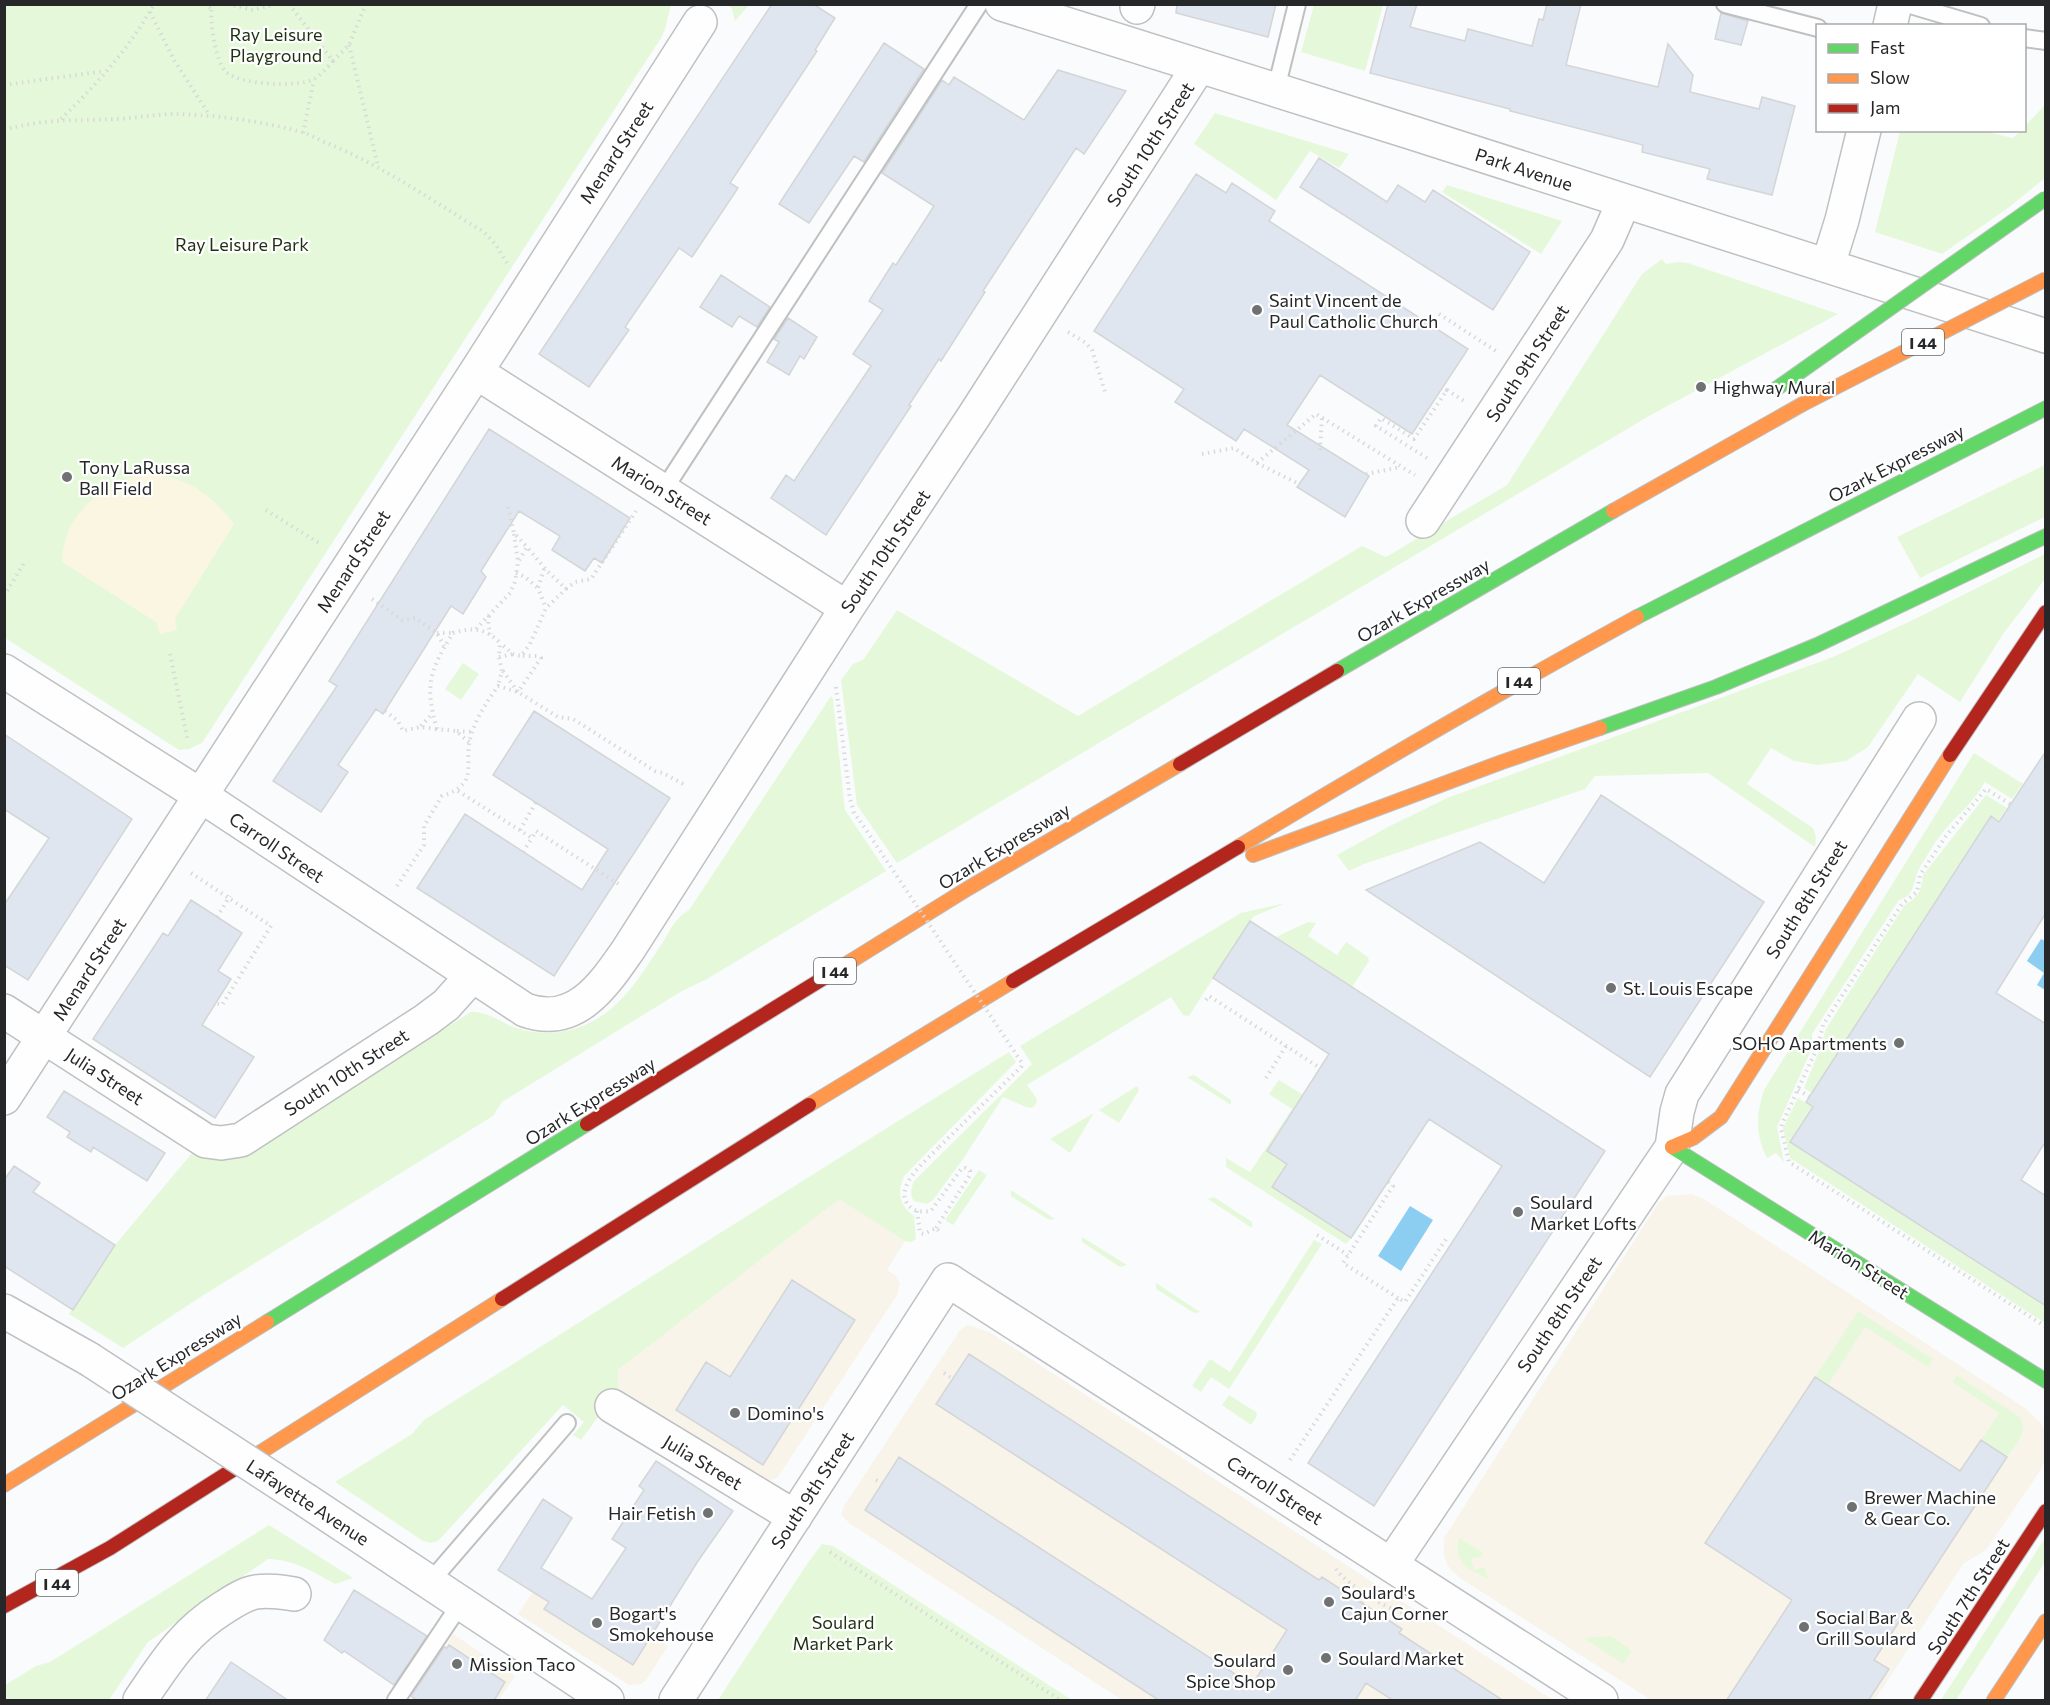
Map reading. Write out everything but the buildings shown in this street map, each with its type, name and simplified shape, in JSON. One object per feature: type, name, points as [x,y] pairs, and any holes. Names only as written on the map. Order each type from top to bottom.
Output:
[{"type":"main road","points":[[1772,392],[2046,198]]},
{"type":"main road","name":"Ozark Expressway","points":[[4,1485],[967,889],[1676,475],[1800,405],[2046,279]]},
{"type":"main road","name":"Ozark Expressway","points":[[4,1606],[110,1548],[826,1094],[1367,769],[1652,609],[2046,408]]},
{"type":"main road","points":[[1676,475],[1711,441]]},
{"type":"main road","points":[[1173,885],[1502,762],[1716,687],[1817,645],[2046,536]]},
{"type":"main road","points":[[1672,1147],[1693,1138],[1721,1117],[1959,740],[2046,612]]},
{"type":"main road","name":"Marion Street","points":[[1672,1147],[2046,1381]]},
{"type":"main road","name":"South 7th Street","points":[[1921,1701],[2046,1511]]},
{"type":"main road","name":"I 44","points":[[4,1618],[110,1548]]},
{"type":"main road","points":[[1994,1701],[2046,1621]]},
{"type":"street","name":"Park Avenue","points":[[1002,4],[1276,89],[2046,336]]},
{"type":"street","points":[[1890,24],[1895,4]]},
{"type":"street","name":"Menard Street","points":[[4,1098],[476,372],[700,22]]},
{"type":"street","name":"South 10th Street","points":[[552,1015],[565,1013],[579,1005],[608,980],[1199,66]]},
{"type":"street","points":[[1828,265],[1842,220],[1864,132]]},
{"type":"street","name":"South 9th Street","points":[[1423,521],[1607,240],[1624,201]]},
{"type":"street","name":"Marion Street","points":[[476,372],[847,608]]},
{"type":"street","name":"Carroll Street","points":[[4,671],[200,795],[525,1010],[538,1015],[552,1015]]},
{"type":"street","name":"South 8th Street","points":[[1390,1565],[1672,1147],[1682,1094],[1919,719]]},
{"type":"street","name":"South 10th Street","points":[[206,1141],[221,1143],[241,1140],[426,1020],[453,998],[472,976]]},
{"type":"street","name":"Julia Street","points":[[4,1011],[206,1141]]},
{"type":"street","name":"South 9th Street","points":[[676,1701],[948,1280]]},
{"type":"street","name":"Carroll Street","points":[[948,1280],[1601,1701]]},
{"type":"street","name":"Lafayette Avenue","points":[[4,1311],[89,1359],[607,1701]]},
{"type":"street","name":"Julia Street","points":[[612,1406],[795,1517]]},
{"type":"street","points":[[140,1701],[171,1653],[213,1614],[240,1597],[255,1592],[276,1591],[294,1594]]},
{"type":"lane","points":[[663,491],[979,4]]},
{"type":"lane","points":[[1276,89],[1297,4]]},
{"type":"lane","points":[[1725,4],[1816,27]]},
{"type":"lane","points":[[1907,4],[1974,24]]},
{"type":"lane","points":[[2026,38],[2046,41]]},
{"type":"lane","points":[[430,1582],[567,1422]]},
{"type":"lane","points":[[396,1701],[461,1603]]},
{"type":"path","points":[[60,120],[136,34],[154,4]]},
{"type":"path","points":[[204,4],[211,6],[217,55],[225,71],[240,80],[295,84],[314,79],[349,45],[366,4]]},
{"type":"path","points":[[228,4],[253,10],[275,4]]},
{"type":"path","points":[[289,4],[333,61]]},
{"type":"path","points":[[150,11],[174,60],[210,116]]},
{"type":"path","points":[[349,45],[378,166]]},
{"type":"path","points":[[4,85],[105,71]]},
{"type":"path","points":[[303,133],[314,79]]},
{"type":"path","points":[[4,130],[36,122],[92,121],[168,114],[210,116],[256,122],[303,133],[351,152],[378,166],[484,232],[496,245],[507,263]]},
{"type":"path","points":[[1439,314],[1496,351]]},
{"type":"path","points":[[1068,332],[1086,343],[1092,350],[1106,395]]},
{"type":"path","points":[[1427,458],[1376,426],[1381,418],[1414,439],[1444,389],[1461,399]]},
{"type":"path","points":[[1257,463],[1317,414],[1416,475]]},
{"type":"path","points":[[1320,450],[1322,417]]},
{"type":"path","points":[[1202,454],[1234,448],[1257,463],[1299,484]]},
{"type":"path","points":[[1366,474],[1402,466]]},
{"type":"path","points":[[476,629],[510,593],[516,573],[518,562],[508,507]]},
{"type":"path","points":[[266,510],[322,545]]},
{"type":"path","points":[[521,656],[530,644],[546,608],[575,582],[591,579],[636,511]]},
{"type":"path","points":[[514,534],[544,568],[566,588]]},
{"type":"path","points":[[518,562],[527,547]]},
{"type":"path","points":[[4,596],[24,563]]},
{"type":"path","points":[[538,588],[544,568]]},
{"type":"path","points":[[516,573],[538,588],[546,608]]},
{"type":"path","points":[[372,599],[402,620],[415,618],[437,633],[444,646]]},
{"type":"path","points":[[489,615],[488,625],[491,634],[513,654]]},
{"type":"path","points":[[437,633],[476,629],[491,634]]},
{"type":"path","points":[[437,729],[430,681],[434,664],[453,633]]},
{"type":"path","points":[[500,643],[499,657],[502,671],[518,692]]},
{"type":"path","points":[[518,692],[541,658],[537,656],[530,644]]},
{"type":"path","points":[[170,654],[188,742]]},
{"type":"path","points":[[499,657],[513,654],[537,656]]},
{"type":"path","points":[[397,886],[424,845],[424,826],[442,795],[458,790],[469,775],[472,732],[498,686],[502,671]]},
{"type":"path","points":[[835,680],[850,799],[860,820],[1022,1063],[1021,1067],[909,1178],[904,1192],[906,1201],[917,1211],[931,1211],[962,1168],[970,1171],[970,1175],[938,1229],[924,1234],[920,1233],[917,1211]]},
{"type":"path","points":[[498,686],[518,692],[558,717],[573,719],[655,771],[685,785]]},
{"type":"path","points":[[385,711],[398,721],[403,730],[420,727],[472,732]]},
{"type":"path","points":[[420,727],[433,714]]},
{"type":"path","points":[[456,731],[470,742]]},
{"type":"path","points":[[2010,804],[1986,789],[1946,836],[1920,875],[1917,892],[1902,904],[1823,1025],[1818,1046],[1781,1130],[1789,1162],[2046,1327]]},
{"type":"path","points":[[458,790],[532,838]]},
{"type":"path","points":[[520,830],[536,802]]},
{"type":"path","points":[[523,852],[536,831],[620,885]]},
{"type":"path","points":[[191,873],[271,926],[222,1005],[216,1003]]},
{"type":"path","points":[[217,917],[230,897]]},
{"type":"path","points":[[1206,1000],[1209,996],[1320,1068]]},
{"type":"path","points":[[1266,1078],[1287,1046]]},
{"type":"path","points":[[1798,1090],[1810,1097]]},
{"type":"path","points":[[1388,1182],[1392,1186],[1343,1263],[1405,1302],[1446,1239]]},
{"type":"path","points":[[1317,1235],[1348,1255]]},
{"type":"path","points":[[1290,1460],[1398,1298]]},
{"type":"path","points":[[944,1373],[953,1379]]},
{"type":"path","points":[[876,1480],[882,1483]]},
{"type":"path","points":[[830,1552],[1060,1701]]},
{"type":"path","points":[[1336,1569],[1344,1579],[1391,1609],[1404,1613]]},
{"type":"path","points":[[1362,1603],[1368,1594]]},
{"type":"shaded area","points":[[1692,1194],[1704,1199],[2025,1408],[2041,1423],[2045,1431],[2045,1460],[2040,1471],[1986,1550],[1963,1564],[1875,1700],[1651,1700],[1460,1578],[1448,1566],[1444,1556],[1444,1538],[1659,1202],[1667,1196]]},
{"type":"shaded area","points":[[839,1198],[905,1241],[887,1270],[896,1276],[900,1284],[897,1295],[778,1477],[771,1480],[765,1479],[619,1389],[618,1370]]},
{"type":"shaded area","name":"Soulard Market","points":[[968,1325],[991,1333],[1553,1700],[1122,1700],[849,1523],[841,1514],[844,1506],[960,1330]]},
{"type":"shaded area","points":[[547,1570],[668,1646],[646,1680],[641,1684],[629,1685],[518,1614]]},
{"type":"shaded area","name":"Mission Taco","points":[[453,1634],[515,1676],[499,1700],[412,1700]]},
{"type":"green space","name":"Ray Leisure Park","points":[[4,5],[671,5],[661,38],[202,743],[189,749],[179,750],[5,638]]},
{"type":"green space","points":[[729,5],[749,5],[735,21]]},
{"type":"green space","points":[[1314,5],[1383,5],[1365,71],[1301,52]]},
{"type":"green space","points":[[2045,105],[2045,178],[2008,208],[1942,254],[1875,232],[1900,132],[1987,132],[2013,138],[2019,132],[2026,132],[2026,125]]},
{"type":"green space","points":[[1215,113],[1349,154],[1339,168],[1310,151],[1276,200],[1194,144]]},
{"type":"green space","points":[[1447,185],[1562,221],[1541,254],[1442,192]]},
{"type":"green space","points":[[1662,259],[1666,264],[1688,263],[1838,314],[1649,416],[897,863],[857,805],[841,680],[853,664],[863,660],[897,610],[1078,716],[1362,546],[1386,557],[1507,485],[1642,274]]},
{"type":"green space","points":[[2045,465],[2045,517],[1920,578],[1897,537]]},
{"type":"green space","points":[[2045,554],[2045,579],[2003,634],[1960,702],[1918,674],[1868,747],[1846,761],[1818,765],[1794,761],[1771,748],[1747,784],[1813,828],[1816,837],[1815,847],[1708,773],[1595,776],[1585,789],[1349,871],[1337,855],[1447,798],[1833,657]]},
{"type":"green space","points":[[463,663],[479,674],[461,700],[445,689]]},
{"type":"green space","points":[[831,696],[845,810],[886,871],[707,979],[682,991],[502,1102],[493,1116],[202,1296],[123,1348],[69,1314],[115,1245],[193,1152],[206,1156],[252,1151],[471,1012],[488,1015],[519,1029],[548,1033],[578,1028],[608,1011],[632,987],[674,924],[689,910]]},
{"type":"green space","points":[[1974,753],[2023,784],[2012,799],[1985,782],[1976,796],[1937,841],[1920,867],[1909,895],[1899,900],[1812,1034],[1812,1048],[1777,1127],[1784,1162],[1776,1153],[1767,1158],[1760,1141],[1758,1124],[1759,1107],[1764,1090]]},
{"type":"green space","points":[[1986,795],[2007,808],[1998,821],[1991,817],[1812,1093],[1804,1088],[1826,1029],[1904,906],[1918,893],[1923,875]]},
{"type":"green space","points":[[1286,903],[1254,916],[1189,1016],[1183,1015],[1171,997],[1027,1085],[1037,1099],[1032,1108],[1003,1097],[933,1200],[927,1204],[914,1201],[911,1191],[914,1181],[1032,1064],[1020,1046],[1241,913]]},
{"type":"green space","points":[[1308,922],[1316,923],[1308,936],[1337,955],[1346,942],[1368,957],[1369,961],[1352,987],[1276,937]]},
{"type":"green space","points":[[1009,1052],[1016,1062],[904,1176],[900,1193],[905,1208],[914,1216],[916,1239],[911,1242],[905,1241],[839,1199],[618,1370],[619,1389],[581,1440],[573,1435],[584,1422],[563,1405],[438,1541],[431,1543],[423,1541],[335,1482],[412,1434],[424,1420]]},
{"type":"green space","points":[[1194,1075],[1231,1100],[1231,1105],[1187,1077]]},
{"type":"green space","points":[[1279,1080],[1303,1095],[1267,1151],[1287,1164],[1272,1187],[1351,1238],[1346,1244],[1226,1167],[1226,1158],[1250,1172],[1292,1109],[1269,1094]]},
{"type":"green space","points":[[1137,1086],[1139,1090],[1119,1123],[1099,1110]]},
{"type":"green space","points":[[1798,1098],[1813,1107],[1790,1142],[2045,1306],[2045,1323],[1790,1158],[1783,1128]]},
{"type":"green space","points":[[1094,1113],[1070,1153],[1050,1139]]},
{"type":"green space","points":[[979,1170],[987,1175],[953,1225],[945,1220]]},
{"type":"green space","points":[[1011,1190],[1055,1219],[1049,1220],[1011,1196]]},
{"type":"green space","points":[[1214,1197],[1252,1222],[1252,1228],[1208,1199]]},
{"type":"green space","points":[[1082,1237],[1127,1265],[1120,1267],[1082,1242]]},
{"type":"green space","points":[[1314,1240],[1322,1244],[1229,1389],[1211,1377],[1201,1392],[1192,1386],[1210,1359],[1230,1372]]},
{"type":"green space","points":[[1156,1283],[1200,1312],[1194,1313],[1156,1289]]},
{"type":"green space","points":[[1858,1311],[1933,1359],[1928,1367],[1865,1327],[1828,1385],[1815,1377]]},
{"type":"green space","points":[[1957,1375],[2021,1418],[2022,1435],[2007,1457],[1981,1440],[1999,1413],[1952,1382]]},
{"type":"green space","points":[[1229,1395],[1256,1412],[1257,1416],[1251,1425],[1222,1405]]},
{"type":"green space","points":[[269,1525],[353,1578],[335,1584],[295,1564],[268,1559],[148,1642],[109,1700],[5,1700],[5,1685],[36,1666],[50,1662]]},
{"type":"green space","points":[[1459,1538],[1482,1552],[1483,1556],[1471,1559],[1474,1570],[1485,1567],[1488,1579],[1468,1568],[1460,1560]]},
{"type":"green space","points":[[2045,1538],[2045,1562],[1956,1700],[1941,1700]]},
{"type":"green space","name":"Soulard Market Park","points":[[822,1544],[833,1546],[1072,1700],[718,1700]]},
{"type":"green space","points":[[1611,1636],[1632,1651],[1623,1664],[1583,1638]]},
{"type":"sand","points":[[143,474],[172,478],[195,488],[215,503],[234,524],[175,619],[177,630],[160,634],[156,622],[62,562],[69,530],[87,505],[112,486]]},
{"type":"water","points":[[2041,939],[2045,941],[2045,990],[2037,985],[2044,973],[2027,961]]},
{"type":"water","points":[[1410,1206],[1433,1220],[1401,1271],[1378,1256]]},
{"type":"traffic: fast","points":[[1776,389],[2046,198]]},
{"type":"traffic: fast","points":[[1637,617],[2046,408]]},
{"type":"traffic: fast","points":[[1337,671],[1613,511]]},
{"type":"traffic: fast","points":[[1600,728],[1716,687],[1817,645],[2046,536]]},
{"type":"traffic: fast","points":[[267,1322],[587,1124]]},
{"type":"traffic: fast","points":[[1672,1147],[2046,1381]]},
{"type":"traffic: slow","points":[[1801,405],[2046,279]]},
{"type":"traffic: slow","points":[[1613,511],[1801,405]]},
{"type":"traffic: slow","points":[[1238,847],[1436,730],[1637,617]]},
{"type":"traffic: slow","points":[[1253,855],[1600,728]]},
{"type":"traffic: slow","points":[[1672,1147],[1693,1138],[1721,1117],[1950,755]]},
{"type":"traffic: slow","points":[[827,976],[967,889],[1180,764]]},
{"type":"traffic: slow","points":[[809,1105],[1013,981]]},
{"type":"traffic: slow","points":[[242,1464],[502,1299]]},
{"type":"traffic: slow","points":[[4,1485],[267,1322]]},
{"type":"traffic: slow","points":[[1994,1700],[2046,1621]]},
{"type":"traffic: jam","points":[[1950,755],[2046,612]]},
{"type":"traffic: jam","points":[[1180,764],[1337,671]]},
{"type":"traffic: jam","points":[[1013,981],[1238,847]]},
{"type":"traffic: jam","points":[[587,1124],[827,976]]},
{"type":"traffic: jam","points":[[502,1299],[809,1105]]},
{"type":"traffic: jam","points":[[4,1606],[110,1548],[242,1464]]},
{"type":"traffic: jam","points":[[1921,1700],[2046,1511]]},
{"type":"place","name":"Saint Vincent de Paul Catholic Church","points":[[1257,310]]},
{"type":"place","name":"Highway Mural","points":[[1701,387]]},
{"type":"place","name":"Tony LaRussa Ball Field","points":[[67,477]]},
{"type":"place","name":"St. Louis Escape","points":[[1611,988]]},
{"type":"place","name":"SOHO Apartments","points":[[1899,1043]]},
{"type":"place","name":"Soulard Market Lofts","points":[[1518,1212]]},
{"type":"place","name":"Domino's","points":[[735,1413]]},
{"type":"place","name":"Brewer Machine & Gear Co.","points":[[1852,1507]]},
{"type":"place","name":"Hair Fetish","points":[[708,1513]]},
{"type":"place","name":"Soulard's Cajun Corner","points":[[1329,1602]]},
{"type":"place","name":"Bogart's Smokehouse","points":[[597,1623]]},
{"type":"place","name":"Social Bar & Grill Soulard","points":[[1804,1627]]},
{"type":"place","name":"Soulard Market","points":[[1326,1658]]},
{"type":"place","name":"Mission Taco","points":[[457,1664]]},
{"type":"place","name":"Soulard Spice Shop","points":[[1288,1670]]},
{"type":"park label","name":"Ray Leisure Playground","points":[[276,44]]}]
